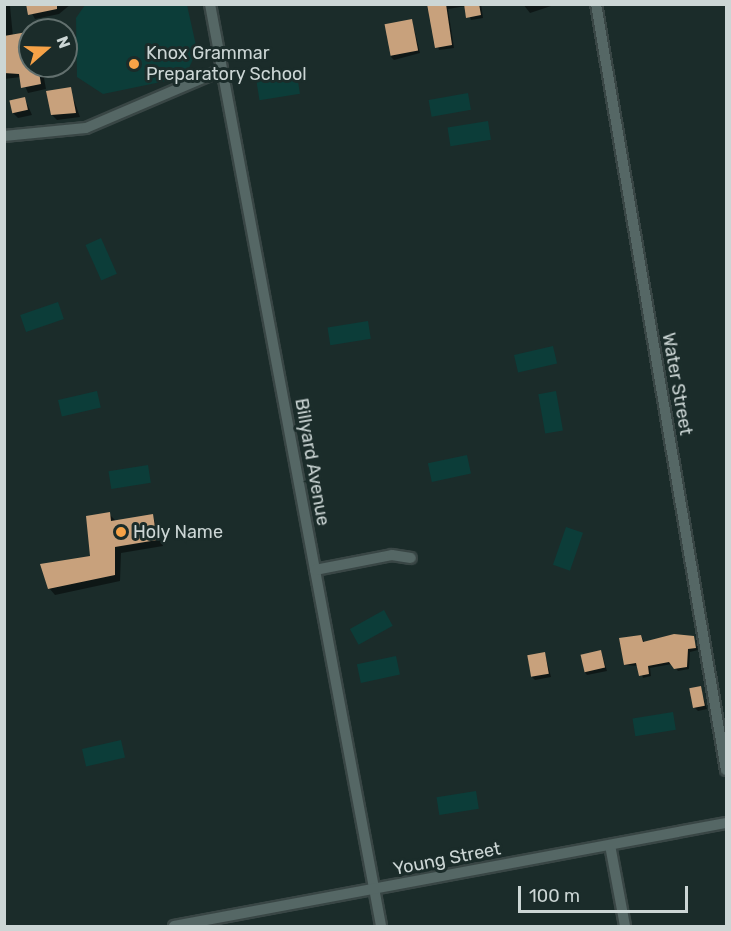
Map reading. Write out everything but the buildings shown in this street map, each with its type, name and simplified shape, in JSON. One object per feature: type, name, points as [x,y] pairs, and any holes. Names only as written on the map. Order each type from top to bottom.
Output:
[{"type":"street","name":"Billyard Avenue","points":[[210,4],[381,927]]},
{"type":"street","name":"Water Street","points":[[596,4],[726,770]]},
{"type":"street","points":[[4,136],[86,128],[222,70]]},
{"type":"street","points":[[315,570],[392,555],[411,558]]},
{"type":"street","name":"Young Street","points":[[174,927],[726,823]]},
{"type":"street","points":[[610,845],[625,927]]},
{"type":"shaded area","points":[[85,5],[187,5],[197,50],[185,77],[103,94],[78,78],[78,18],[76,18]]},
{"type":"shaded area","points":[[297,75],[300,94],[259,100],[257,81]]},
{"type":"shaded area","points":[[468,93],[471,110],[432,117],[429,100]]},
{"type":"shaded area","points":[[488,121],[491,140],[450,146],[448,127]]},
{"type":"shaded area","points":[[101,238],[117,274],[101,281],[85,245]]},
{"type":"shaded area","points":[[58,302],[64,319],[26,332],[20,315]]},
{"type":"shaded area","points":[[368,321],[371,339],[330,345],[328,327]]},
{"type":"shaded area","points":[[553,346],[557,364],[518,373],[514,355]]},
{"type":"shaded area","points":[[97,391],[101,408],[62,417],[58,400]]},
{"type":"shaded area","points":[[556,391],[563,430],[545,434],[538,394]]},
{"type":"shaded area","points":[[467,455],[471,474],[432,482],[428,463]]},
{"type":"shaded area","points":[[148,465],[151,483],[111,489],[108,471]]},
{"type":"shaded area","points":[[566,527],[583,533],[570,571],[553,565]]},
{"type":"shaded area","points":[[384,610],[393,626],[359,645],[350,629]]},
{"type":"shaded area","points":[[396,656],[400,675],[361,683],[357,664]]},
{"type":"shaded area","points":[[673,712],[676,730],[635,736],[633,718]]},
{"type":"shaded area","points":[[121,740],[125,758],[86,767],[82,749]]},
{"type":"shaded area","points":[[476,791],[479,809],[439,815],[436,797]]},
{"type":"place","name":"Knox Grammar Preparatory School","points":[[134,64]]},
{"type":"place","name":"Holy Name","points":[[121,532]]}]
